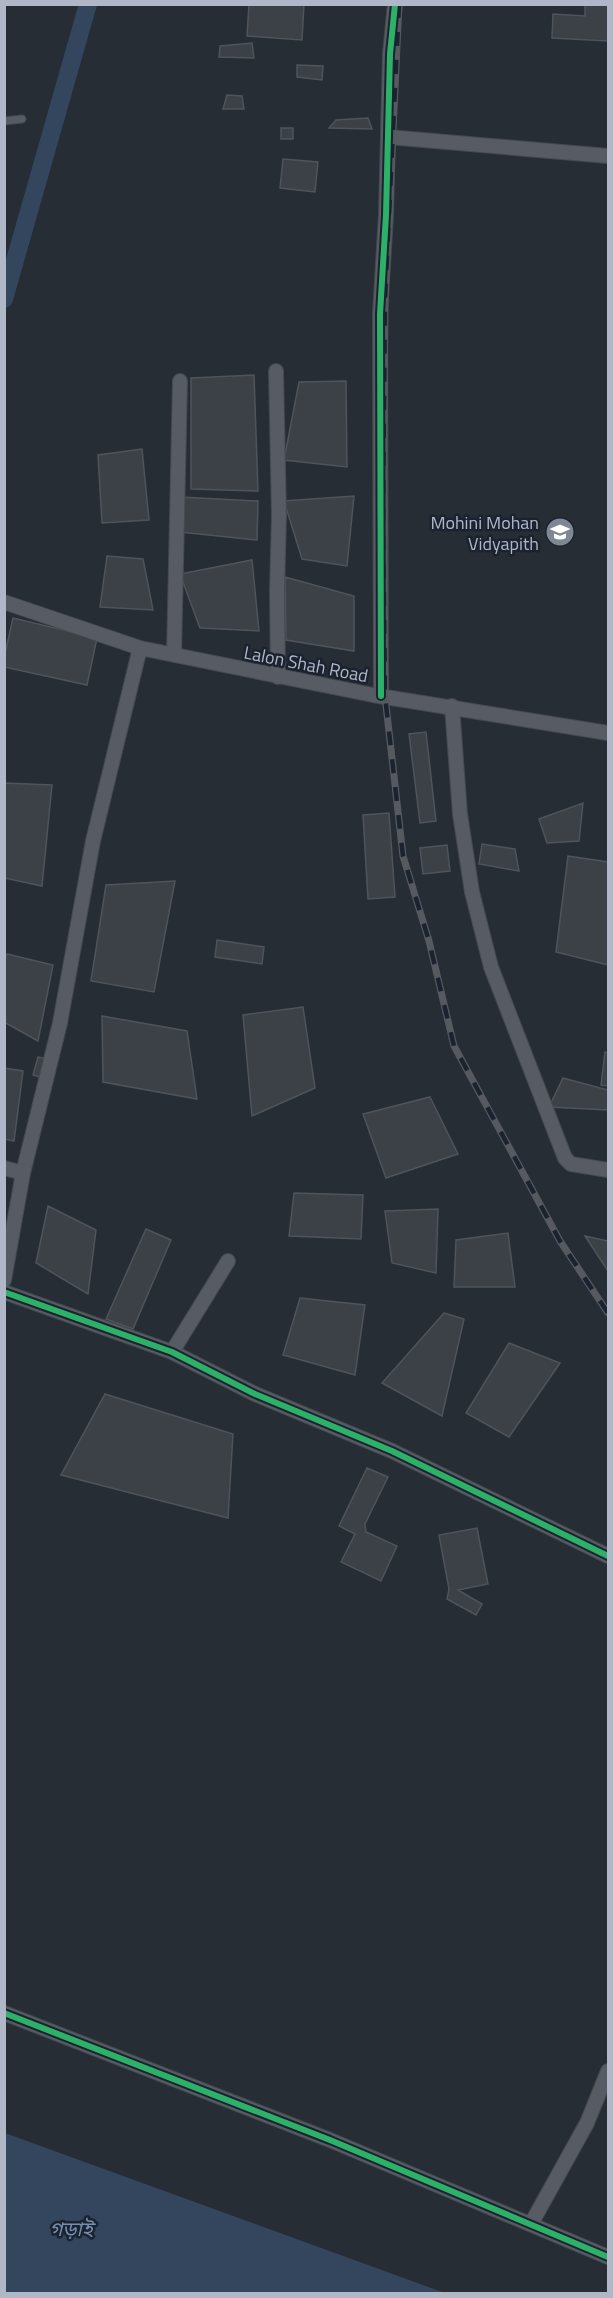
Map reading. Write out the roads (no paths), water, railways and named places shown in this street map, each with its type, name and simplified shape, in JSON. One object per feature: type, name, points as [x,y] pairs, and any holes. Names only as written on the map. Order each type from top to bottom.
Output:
[{"type":"street","points":[[381,696],[380,350],[390,54],[395,4]]},
{"type":"street","points":[[388,136],[609,156]]},
{"type":"street","points":[[276,370],[279,516],[278,677]]},
{"type":"street","points":[[174,655],[180,381]]},
{"type":"street","name":"Lalon Shah Road","points":[[4,602],[140,648],[381,696],[609,733]]},
{"type":"street","points":[[4,1280],[23,1173],[60,1023],[93,841],[140,648]]},
{"type":"street","points":[[452,706],[461,825],[472,892],[491,967],[565,1158],[572,1164],[609,1170]]},
{"type":"street","points":[[4,1168],[23,1173]]},
{"type":"street","points":[[172,1352],[228,1261]]},
{"type":"street","points":[[4,1292],[172,1352],[255,1394],[392,1452],[609,1556]]},
{"type":"street","points":[[4,2013],[330,2140],[609,2257]]},
{"type":"street","points":[[531,2224],[587,2123],[609,2071]]},
{"type":"lane","points":[[4,121],[22,119]]},
{"type":"water","name":"গড়াই","points":[[5,2133],[445,2293],[5,2293]]},
{"type":"waterway","points":[[4,299],[88,4]]},
{"type":"railway","points":[[399,4],[385,299],[383,516],[385,696],[403,856],[429,941],[454,1046],[560,1241],[608,1313]]},
{"type":"place","name":"Mohini Mohan Vidyapith","points":[[560,532]]}]
